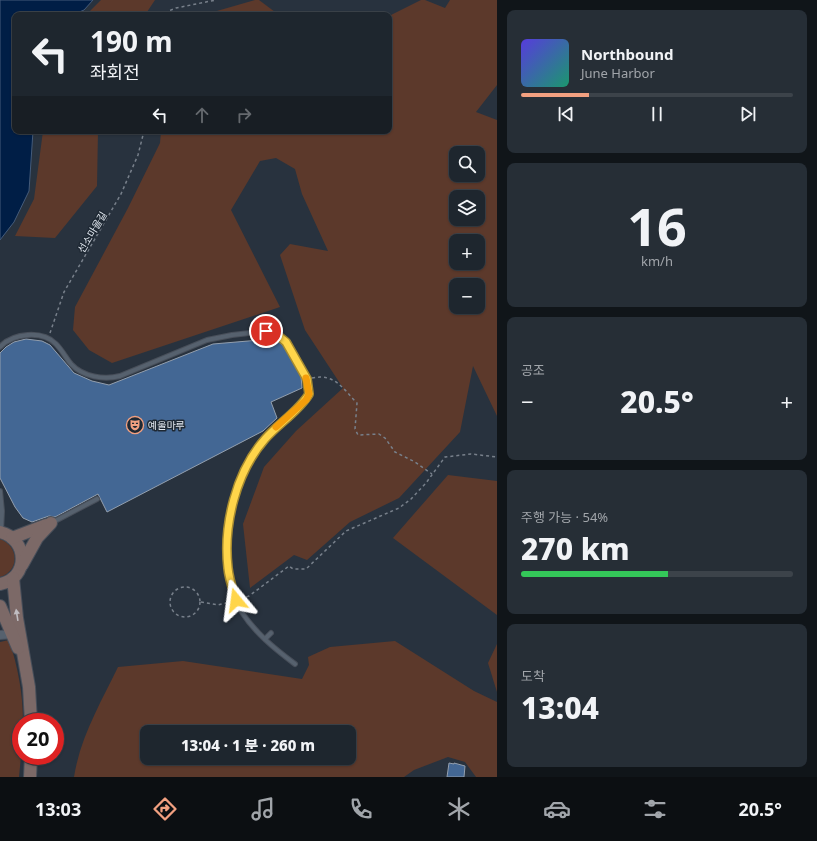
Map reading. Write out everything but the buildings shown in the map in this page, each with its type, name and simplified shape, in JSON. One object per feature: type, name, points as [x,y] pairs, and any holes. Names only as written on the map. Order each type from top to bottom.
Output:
[{"type":"street","points":[[12,538],[50,523]]},
{"type":"street","points":[[0,584],[13,578],[37,538],[50,523]]},
{"type":"street","points":[[0,533],[12,538],[17,543],[21,550],[22,557],[20,568]]},
{"type":"street","points":[[13,578],[16,610],[30,694],[31,713]]},
{"type":"street","points":[[0,606],[6,634],[26,668]]},
{"type":"street","points":[[30,777],[31,765]]},
{"type":"lane","points":[[0,346],[8,340],[20,336],[30,335],[48,338],[56,344],[72,365],[91,376],[106,378],[120,376],[207,340],[266,331],[275,333],[286,342],[307,379],[309,394],[306,400],[264,440],[256,450],[243,473],[234,496],[229,521],[227,547],[228,569],[236,600],[249,622],[265,639],[295,664]]},
{"type":"lane","points":[[0,491],[2,511],[0,533]]},
{"type":"lane","points":[[50,523],[97,499]]},
{"type":"lane","points":[[265,639],[271,633]]},
{"type":"path","points":[[166,12],[176,8],[216,0]]},
{"type":"path","name":"선소마을길","points":[[48,338],[64,292],[121,194],[138,155],[143,134]]},
{"type":"path","points":[[307,379],[321,376],[335,380],[357,404],[355,429],[358,435],[379,434],[385,438],[395,452],[415,462],[432,474]]},
{"type":"path","points":[[200,602],[218,605],[249,596],[290,566],[293,569],[306,569],[346,531],[400,508],[411,498],[445,457],[471,454],[497,457]]},
{"type":"path","points":[[183,587],[189,587],[197,593],[200,602],[197,612],[194,615],[184,618],[174,614],[170,605],[170,600],[174,591],[183,587]]},
{"type":"shaded area","points":[[101,0],[155,0],[147,12],[89,12]]},
{"type":"shaded area","points":[[259,0],[275,12],[213,12]]},
{"type":"shaded area","points":[[421,0],[425,0],[445,8],[450,0],[497,0],[497,85],[476,112],[497,120],[497,416],[473,366],[460,432],[399,498],[350,522],[307,560],[294,555],[250,588],[243,524],[264,467],[296,431],[343,388],[305,330],[280,255],[290,244],[328,251],[302,194],[295,169],[276,158],[260,161],[231,210],[280,307],[112,363],[89,350],[73,330],[75,307],[128,208],[160,143],[161,134],[392,134],[392,14]]},
{"type":"shaded area","points":[[43,134],[98,134],[97,186],[55,238],[15,236],[34,199]]},
{"type":"shaded area","points":[[448,475],[497,481],[497,615],[393,538]]},
{"type":"shaded area","points":[[0,539],[11,547],[15,558],[11,570],[7,574],[0,577]]},
{"type":"shaded area","points":[[9,640],[15,660],[21,691],[23,713],[12,713],[12,765],[20,765],[19,777],[0,777],[0,642]]},
{"type":"shaded area","points":[[395,641],[474,691],[497,702],[497,777],[476,777],[465,762],[448,757],[414,770],[404,777],[74,777],[86,734],[118,667],[183,661],[302,679],[309,665],[308,657],[330,647]]},
{"type":"shaded area","points":[[497,644],[497,692],[488,663]]},
{"type":"water","points":[[0,0],[93,0],[84,10],[79,12],[12,12],[12,134],[33,134],[29,191],[14,222],[0,240]]},
{"type":"slow traffic","points":[[276,427],[306,400],[309,394],[306,378]]},
{"type":"place","name":"예울마루","points":[[135,425]]},
{"type":"route","points":[[236,600],[228,569],[227,547],[229,521],[234,496],[243,473],[256,450],[272,431],[302,405],[309,394],[307,379],[286,342],[281,336],[266,331]]}]
